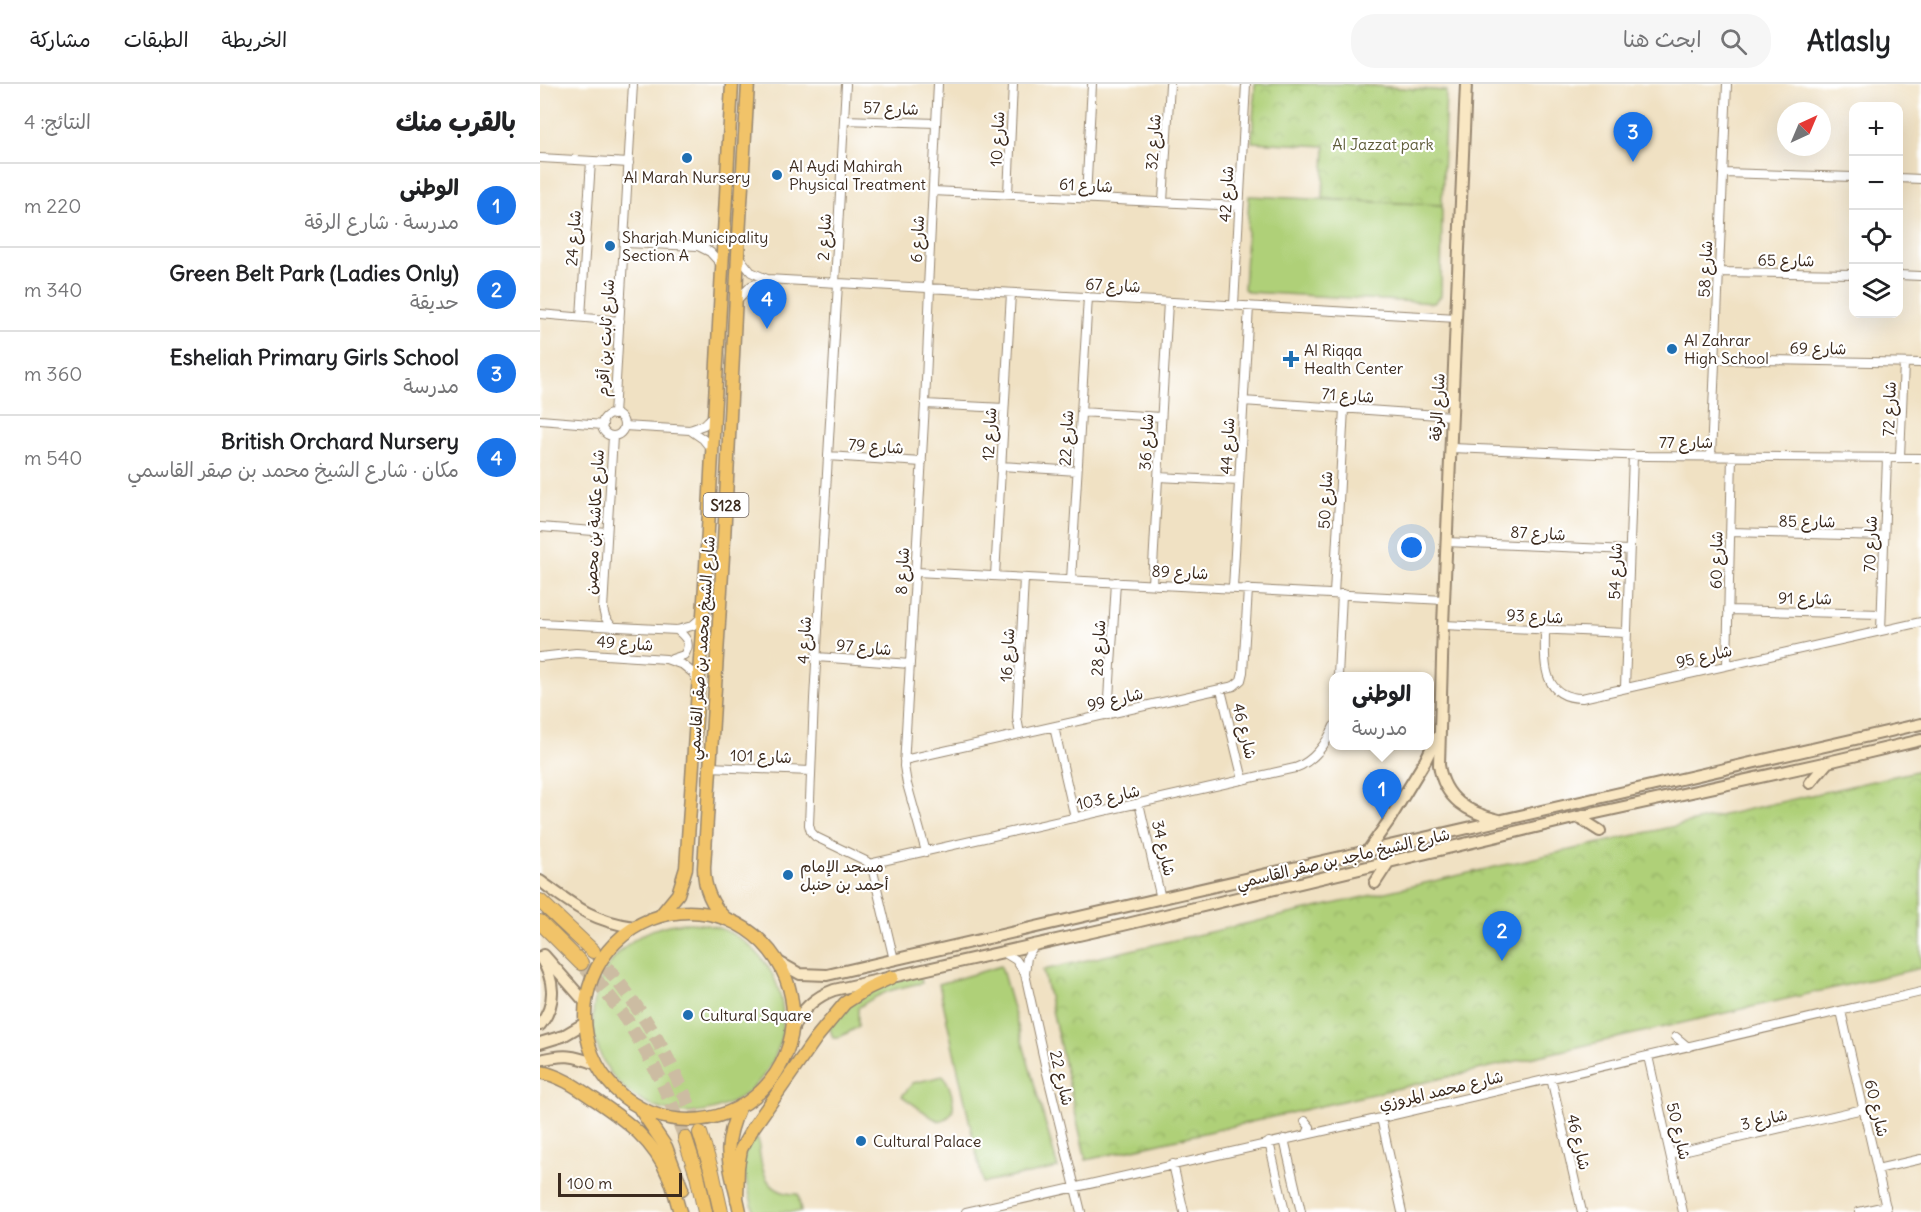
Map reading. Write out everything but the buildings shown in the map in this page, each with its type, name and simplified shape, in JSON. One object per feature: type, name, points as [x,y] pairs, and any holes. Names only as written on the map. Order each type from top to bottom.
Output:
[{"type":"highway","points":[[540,901],[593,951]]},
{"type":"highway","points":[[540,922],[581,963]]},
{"type":"highway","points":[[700,1133],[721,1212]]},
{"type":"highway","points":[[686,1138],[705,1212]]},
{"type":"main road","name":"شارع الشيخ محمد بن صقر القاسمي","points":[[726,919],[712,903],[705,883],[709,767],[721,595],[748,84]]},
{"type":"main road","name":"شارع الرقة","points":[[1466,84],[1446,542],[1439,731],[1440,771],[1451,796],[1468,810],[1503,821]]},
{"type":"main road","name":"شارع الشيخ محمد بن صقر القاسمي","points":[[660,916],[678,894],[686,868],[726,229],[730,87]]},
{"type":"main road","points":[[705,585],[709,602],[716,602],[721,595]]},
{"type":"main road","name":"شارع الشيخ ماجد بن صقر القاسمي","points":[[777,961],[800,974],[818,976],[1921,724]]},
{"type":"main road","name":"شارع الرقة","points":[[1434,742],[1439,731]]},
{"type":"main road","name":"شارع الشيخ ماجد بن صقر القاسمي","points":[[791,1034],[798,1017],[817,998],[834,990],[1123,925],[1578,817],[1921,740]]},
{"type":"main road","name":"شارع الرقة","points":[[1366,852],[1388,822],[1430,750]]},
{"type":"main road","points":[[1810,783],[1828,762]]},
{"type":"main road","points":[[1620,809],[1627,802],[1644,797],[1645,792],[1641,789]]},
{"type":"main road","points":[[1578,817],[1600,831]]},
{"type":"main road","points":[[1375,883],[1388,863]]},
{"type":"main road","points":[[540,881],[595,918],[634,927]]},
{"type":"main road","points":[[1123,925],[1120,921],[1122,914],[1153,905],[1161,899]]},
{"type":"main road","points":[[693,912],[726,919],[747,930],[758,939],[777,961],[792,1002],[791,1034],[785,1055],[774,1076],[753,1098],[721,1115],[678,1119],[657,1115],[637,1106],[614,1088],[596,1064],[588,1044],[585,1023],[585,1002],[591,980],[601,959],[634,927],[660,916],[693,912]]},
{"type":"main road","points":[[540,951],[585,1002]]},
{"type":"main road","points":[[540,957],[549,973],[552,989],[551,1006],[540,1025]]},
{"type":"main road","points":[[738,1206],[738,1167],[741,1149],[753,1128],[816,1038],[845,1003],[892,976]]},
{"type":"main road","points":[[540,1043],[563,1036],[585,1023]]},
{"type":"main road","points":[[540,1060],[571,1055],[596,1064]]},
{"type":"main road","points":[[540,1072],[572,1084],[637,1130],[652,1146],[663,1164],[674,1189],[680,1212]]},
{"type":"main road","points":[[637,1106],[666,1147],[680,1180],[687,1212]]},
{"type":"main road","points":[[738,1206],[728,1154],[731,1128],[740,1106]]},
{"type":"street","name":"شارع ثابت بن أقرم","points":[[614,415],[633,84]]},
{"type":"street","name":"شارع 2","points":[[836,283],[846,84]]},
{"type":"street","name":"شارع 6","points":[[929,288],[938,84]]},
{"type":"street","name":"شارع 10","points":[[1008,194],[1013,84]]},
{"type":"street","points":[[1086,198],[1092,84]]},
{"type":"street","name":"شارع 32","points":[[1163,202],[1170,84]]},
{"type":"street","name":"شارع 42","points":[[1234,305],[1246,84]]},
{"type":"street","name":"شارع 58","points":[[1711,456],[1727,84]]},
{"type":"street","name":"شارع 57","points":[[844,120],[936,123]]},
{"type":"street","points":[[540,158],[629,163]]},
{"type":"street","name":"شارع 24","points":[[581,317],[591,161]]},
{"type":"street","points":[[1723,173],[1849,177]]},
{"type":"street","points":[[1903,178],[1921,179]]},
{"type":"street","name":"شارع 61","points":[[933,190],[1239,206]]},
{"type":"street","points":[[625,243],[698,246],[711,241],[726,229]]},
{"type":"street","points":[[698,246],[710,252],[723,266]]},
{"type":"street","points":[[738,254],[751,272],[767,279]]},
{"type":"street","name":"شارع 65","points":[[1719,272],[1849,274]]},
{"type":"street","points":[[1903,275],[1921,276]]},
{"type":"street","points":[[735,303],[751,286],[767,279]]},
{"type":"street","name":"شارع 67","points":[[767,279],[1457,318]]},
{"type":"street","name":"شارع 4","points":[[836,283],[809,825],[816,837],[869,864]]},
{"type":"street","name":"شارع 8","points":[[926,852],[907,784],[904,760],[922,462],[929,288]]},
{"type":"street","name":"شارع 12","points":[[994,576],[1011,293]]},
{"type":"street","name":"شارع 22","points":[[1071,580],[1088,297]]},
{"type":"street","name":"شارع 36","points":[[1152,584],[1168,302]]},
{"type":"street","name":"شارع 44","points":[[1233,588],[1249,306]]},
{"type":"street","points":[[540,314],[620,321]]},
{"type":"street","name":"شارع 69","points":[[1715,359],[1921,363]]},
{"type":"street","name":"شارع 72","points":[[1900,456],[1904,363]]},
{"type":"street","name":"شارع 71","points":[[1243,401],[1452,416]]},
{"type":"street","points":[[925,404],[1004,408]]},
{"type":"street","name":"شارع 50","points":[[1338,594],[1344,408]]},
{"type":"street","points":[[1081,412],[1161,417]]},
{"type":"street","points":[[603,424],[608,416],[614,415],[620,417],[624,426]]},
{"type":"street","points":[[624,426],[690,430],[704,425],[714,415]]},
{"type":"street","points":[[540,420],[603,424]]},
{"type":"street","points":[[603,424],[607,433],[613,436],[619,434],[624,426]]},
{"type":"street","points":[[690,430],[704,439],[712,452]]},
{"type":"street","name":"شارع عكاشة بن محصن","points":[[612,627],[603,609],[613,436]]},
{"type":"street","name":"شارع 77","points":[[1451,448],[1633,455],[1921,458]]},
{"type":"street","name":"شارع 54","points":[[1625,688],[1633,455]]},
{"type":"street","name":"شارع 79","points":[[828,456],[922,462]]},
{"type":"street","name":"شارع 60","points":[[1727,665],[1732,456]]},
{"type":"street","name":"شارع 70","points":[[1881,631],[1887,457]]},
{"type":"street","points":[[1001,466],[1077,471]]},
{"type":"street","points":[[1158,477],[1239,481]]},
{"type":"street","points":[[540,527],[607,532]]},
{"type":"street","name":"شارع 85","points":[[1730,532],[1884,536]]},
{"type":"street","name":"شارع 87","points":[[1446,542],[1629,550]]},
{"type":"street","name":"شارع 89","points":[[915,572],[1444,600]]},
{"type":"street","name":"شارع 16","points":[[1020,735],[1017,718],[1024,578]]},
{"type":"street","name":"شارع 28","points":[[1108,715],[1116,582]]},
{"type":"street","name":"شارع 99","points":[[904,760],[1234,686],[1243,676],[1248,589]]},
{"type":"street","points":[[1338,594],[1338,672]]},
{"type":"street","name":"شارع عكاشة بن محصن","points":[[591,626],[603,609]]},
{"type":"street","name":"شارع 91","points":[[1728,610],[1881,614]]},
{"type":"street","name":"شارع 49","points":[[540,623],[677,630],[692,626],[703,615]]},
{"type":"street","name":"شارع 95","points":[[1545,630],[1546,671],[1553,685],[1571,697],[1582,698],[1921,622]]},
{"type":"street","name":"شارع 93","points":[[1443,625],[1626,633]]},
{"type":"street","points":[[670,660],[684,655],[688,647],[686,638],[677,630]]},
{"type":"street","name":"شارع 49","points":[[540,657],[576,653],[670,660],[688,669],[699,684]]},
{"type":"street","name":"شارع 97","points":[[817,657],[910,664]]},
{"type":"street","name":"شارع 46","points":[[1221,690],[1243,780]]},
{"type":"street","points":[[1054,727],[1075,818]]},
{"type":"street","name":"شارع 103","points":[[869,864],[1305,764],[1317,753],[1329,734]]},
{"type":"street","name":"شارع 101","points":[[709,767],[811,771]]},
{"type":"street","name":"شارع 34","points":[[1139,803],[1161,899]]},
{"type":"street","points":[[869,864],[874,871],[894,960]]},
{"type":"street","points":[[1025,974],[1027,957],[1036,943]]},
{"type":"street","points":[[1001,951],[1016,960],[1025,974]]},
{"type":"street","name":"شارع 22","points":[[1025,974],[1081,1212]]},
{"type":"street","name":"شارع محمد المروزي","points":[[966,1212],[1921,992]]},
{"type":"street","name":"شارع 60","points":[[1841,1011],[1886,1209]]},
{"type":"street","points":[[1676,1037],[1688,1047]]},
{"type":"street","name":"شارع 50","points":[[1648,1056],[1683,1212]]},
{"type":"street","name":"شارع 46","points":[[1551,1078],[1581,1212]]},
{"type":"street","name":"شارع 3","points":[[1670,1154],[1863,1109]]},
{"type":"street","points":[[1381,1118],[1402,1212]]},
{"type":"street","points":[[1305,1122],[1310,1127],[1307,1134]]},
{"type":"street","points":[[1284,1139],[1300,1212]]},
{"type":"street","points":[[1269,1142],[1285,1212]]},
{"type":"street","points":[[1877,1169],[1921,1159]]},
{"type":"street","points":[[1173,1164],[1184,1212]]},
{"type":"street","points":[[1859,1212],[1886,1209]]},
{"type":"green space","name":"Al Jazzat park","points":[[1255,84],[1344,84],[1446,91],[1442,205],[1323,199],[1325,146],[1252,142]]},
{"type":"green space","points":[[1249,196],[1442,205],[1441,296],[1434,303],[1248,292],[1244,289]]},
{"type":"green space","points":[[1921,770],[1921,968],[1086,1160],[1043,970]]},
{"type":"green space","points":[[688,923],[724,930],[741,939],[755,951],[767,965],[776,982],[783,1018],[776,1054],[767,1071],[755,1085],[741,1097],[724,1106],[688,1113],[652,1106],[635,1097],[621,1085],[609,1071],[600,1054],[593,1018],[600,982],[609,965],[621,951],[635,939],[652,930]]},
{"type":"green space","points":[[1001,966],[1058,1168],[983,1183],[939,984]]},
{"type":"green space","points":[[915,975],[920,976],[922,983],[888,991],[874,998],[858,1008],[858,1027],[838,1038],[833,1038],[829,1026],[852,1003],[889,983]]},
{"type":"green space","points":[[943,1076],[950,1088],[953,1103],[949,1117],[940,1121],[933,1118],[902,1096],[913,1083]]},
{"type":"green space","points":[[758,1139],[766,1177],[777,1190],[798,1194],[801,1212],[754,1212],[743,1169],[743,1159],[751,1140]]},
{"type":"tunnel","points":[[593,951],[628,994],[656,1037],[679,1082],[700,1133]]},
{"type":"tunnel","points":[[581,963],[615,1004],[642,1045],[665,1089],[685,1138]]},
{"type":"place","name":"Al Marah Nursery","points":[[687,158]]},
{"type":"place","name":"Esheliah Primary Girls School","points":[[1633,162]]},
{"type":"place","name":"Al Aydi Mahirah Physical Treatment","points":[[777,175]]},
{"type":"place","name":"Sharjah Municipality Section A","points":[[610,246]]},
{"type":"place","name":"British Orchard Nursery","points":[[767,329]]},
{"type":"place","name":"Al Zahrar High School","points":[[1672,349]]},
{"type":"place","name":"Al Riqqa Health Center","points":[[1291,359]]},
{"type":"place","name":"الوطنی","points":[[1382,819]]},
{"type":"place","name":"مسجد الإمام أحمد بن حنبل","points":[[788,875]]},
{"type":"place","name":"Green Belt Park (Ladies Only)","points":[[1502,961]]},
{"type":"place","name":"Cultural Square","points":[[688,1015]]},
{"type":"place","name":"Cultural Palace","points":[[861,1141]]}]
